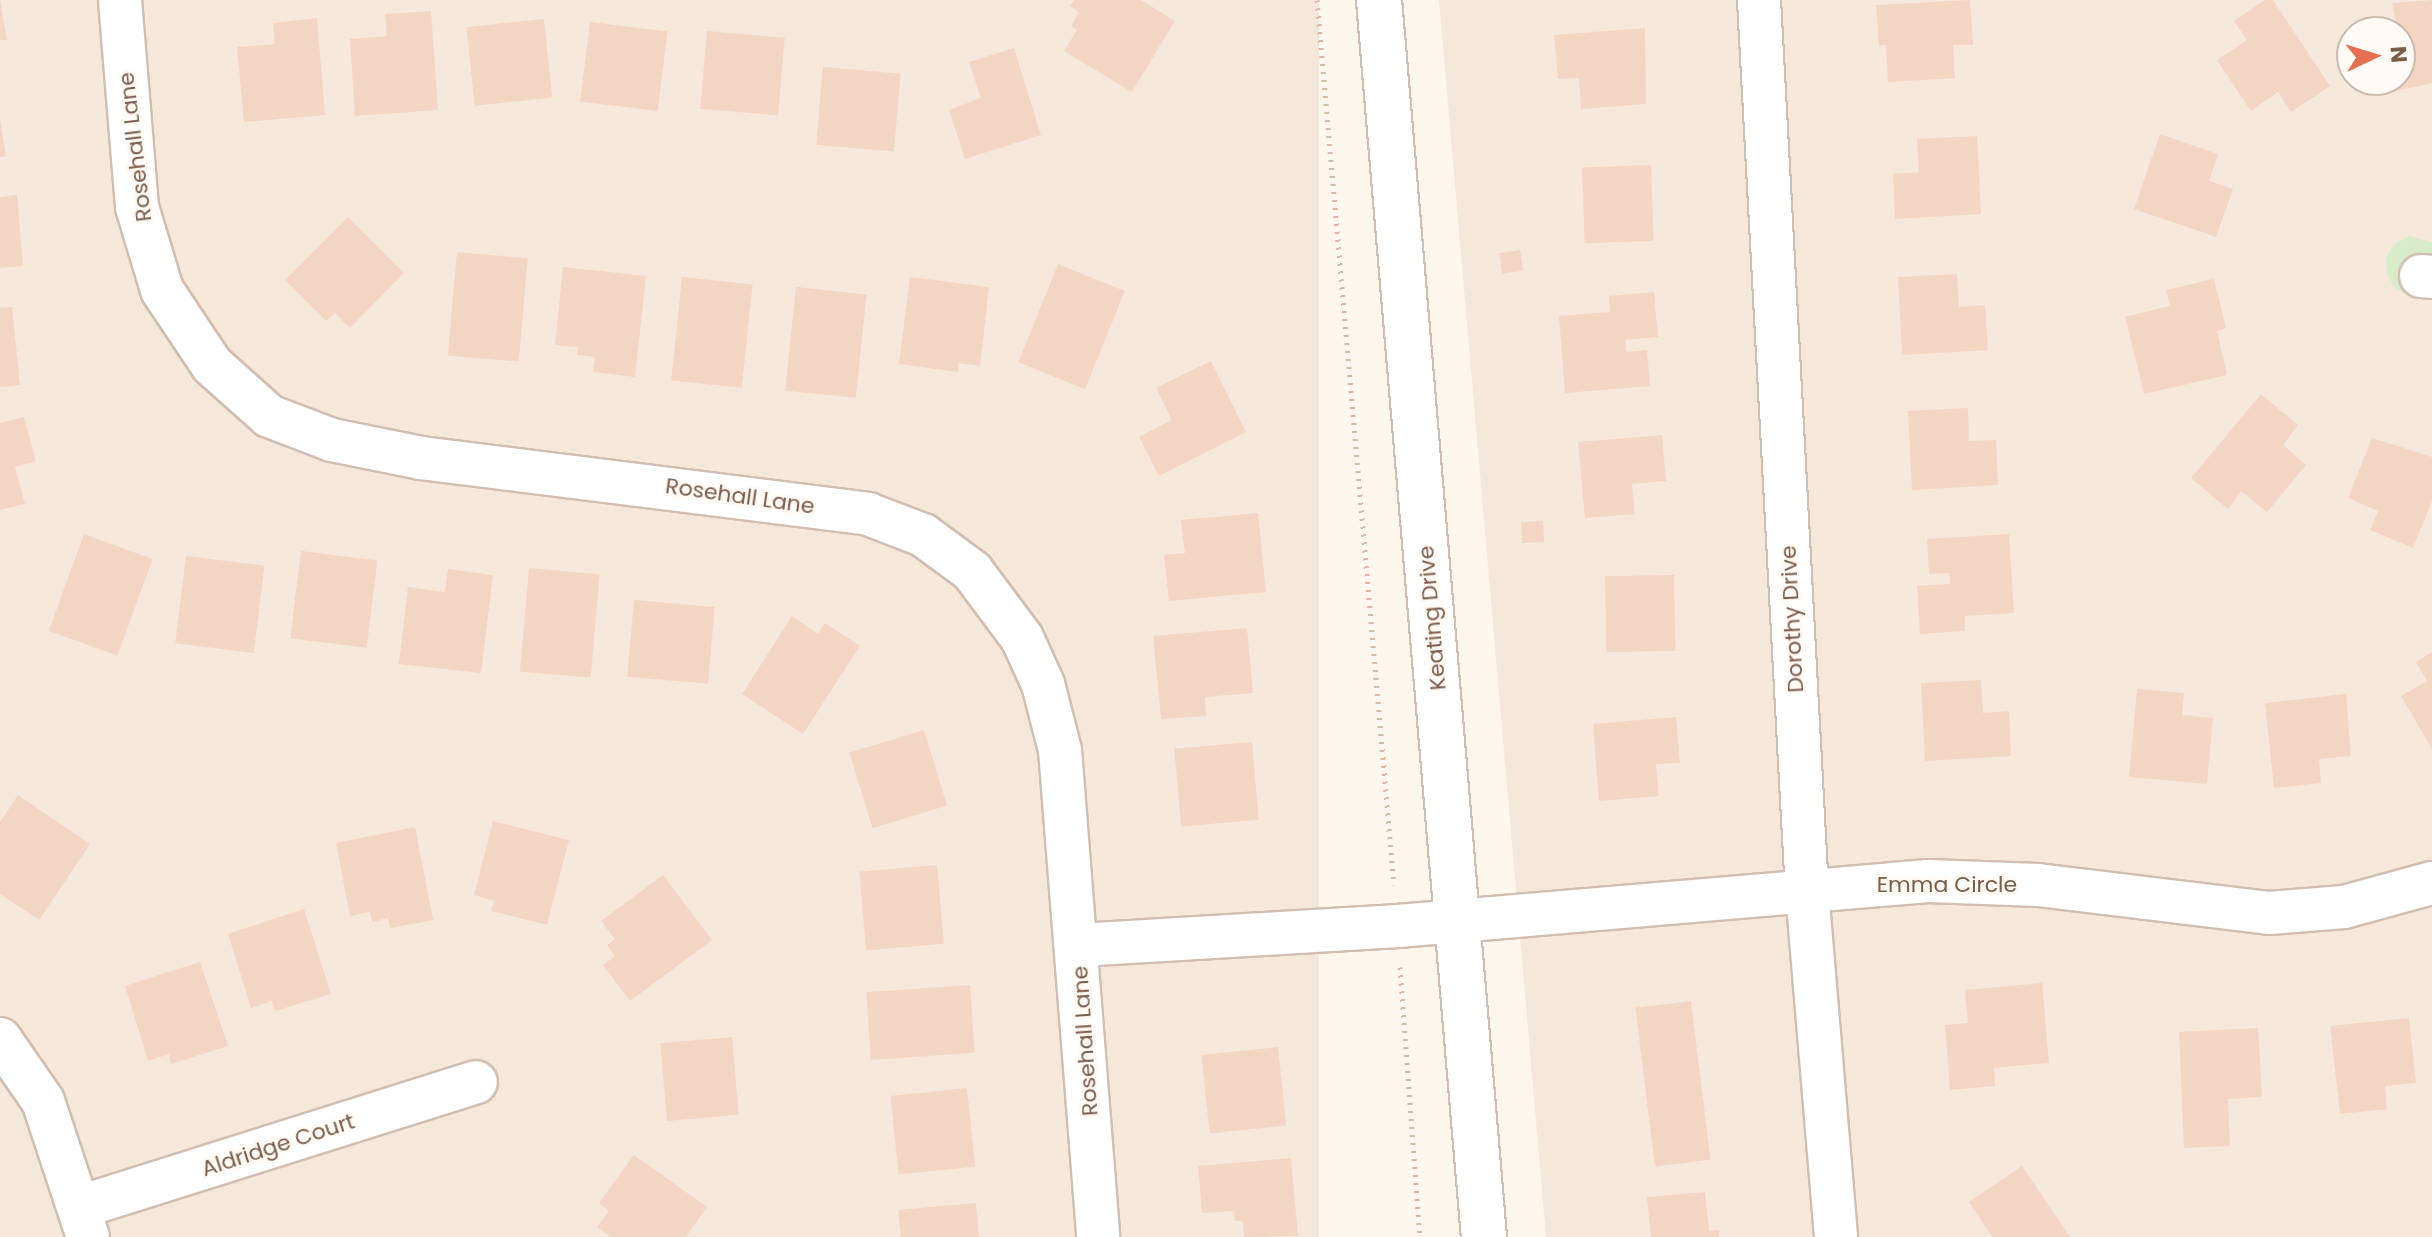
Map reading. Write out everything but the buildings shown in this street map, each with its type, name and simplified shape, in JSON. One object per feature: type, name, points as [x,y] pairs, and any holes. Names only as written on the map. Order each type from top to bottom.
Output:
[{"type":"street","name":"Rosehall Lane","points":[[120,0],[137,207],[162,290],[212,365],[269,416],[332,440],[421,458],[868,514],[923,535],[972,571],[1022,638],[1043,684],[1060,750],[1079,945],[1098,1237]]},
{"type":"street","name":"Keating Drive","points":[[1379,0],[1484,1237]]},
{"type":"street","name":"Dorothy Drive","points":[[1759,0],[1807,891],[1836,1237]]},
{"type":"street","name":"Emma Circle","points":[[1079,945],[1968,881],[2269,913],[2344,907],[2432,883]]},
{"type":"street","points":[[0,1039],[43,1101],[84,1222]]},
{"type":"street","name":"Aldridge Court","points":[[84,1222],[476,1082]]},
{"type":"path","points":[[1317,0],[1394,885]]},
{"type":"path","points":[[1401,974],[1420,1237]]},
{"type":"shaded area","points":[[0,0],[1319,0],[1319,1237],[0,1237]]},
{"type":"shaded area","points":[[1439,0],[2432,0],[2432,1237],[1546,1237]]},
{"type":"green space","points":[[2409,236],[2432,242],[2432,289],[2412,296],[2396,289],[2387,275],[2386,258],[2394,244]]}]
